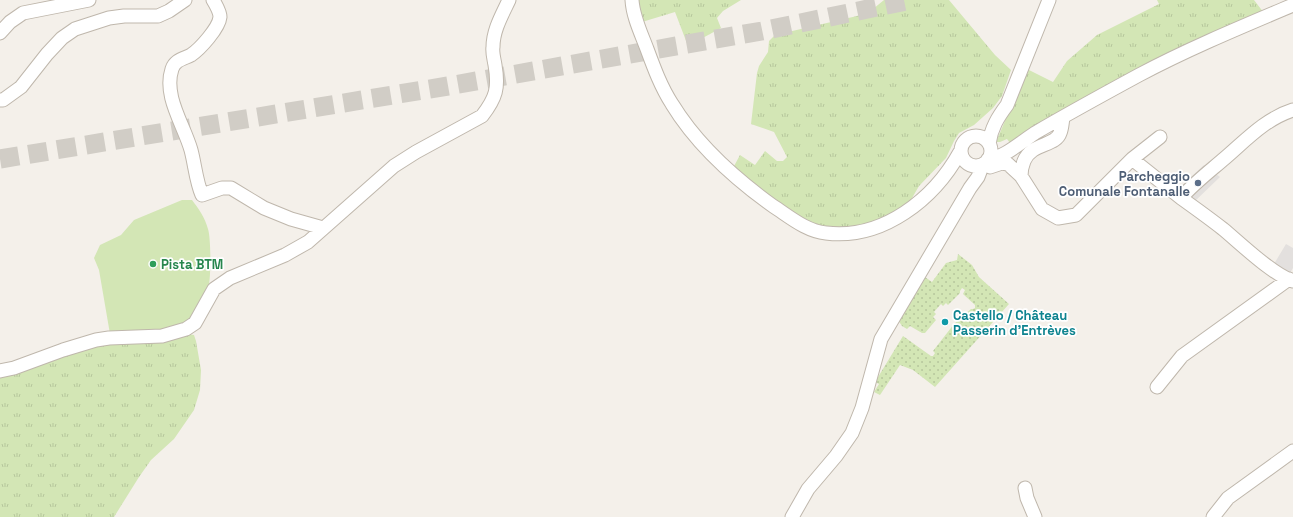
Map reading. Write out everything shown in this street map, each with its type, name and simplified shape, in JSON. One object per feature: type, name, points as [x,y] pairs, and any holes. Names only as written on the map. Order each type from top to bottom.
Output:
[{"type":"street","points":[[0,33],[10,22],[23,13],[89,0]]},
{"type":"street","points":[[0,100],[3,100],[20,87],[62,38],[75,29],[109,18],[124,16],[158,16],[186,0]]},
{"type":"street","points":[[213,0],[220,15],[218,24],[199,49],[177,61],[172,68],[170,80],[173,103],[191,149],[199,188],[202,195],[222,188],[230,188],[264,208],[291,219],[323,228]]},
{"type":"street","points":[[0,371],[14,368],[63,350],[96,340],[109,338],[162,336],[186,330],[195,323],[214,288],[230,278],[285,255],[308,242],[394,166],[416,152],[482,116],[492,102],[497,89],[498,79],[492,48],[499,21],[509,0]]},
{"type":"street","points":[[632,0],[636,21],[656,73],[672,104],[690,130],[726,169],[746,187],[806,228],[825,233],[842,234],[854,234],[880,226],[896,219],[919,204],[950,170],[978,158],[999,156],[1140,75],[1213,39],[1293,5]]},
{"type":"street","points":[[978,158],[997,118],[1007,105],[1049,0]]},
{"type":"street","points":[[1181,198],[1194,184],[1255,131],[1279,116],[1293,110]]},
{"type":"street","points":[[997,118],[974,136],[969,137],[963,142],[978,158],[1008,164],[1020,176],[1042,209],[1058,218],[1076,215],[1132,159],[1160,137]]},
{"type":"street","points":[[1020,176],[1023,162],[1029,153],[1035,148],[1057,138],[1060,134],[1063,118]]},
{"type":"street","points":[[792,517],[808,489],[836,456],[852,433],[862,408],[884,333],[970,188],[972,175],[983,138],[974,136]]},
{"type":"street","points":[[1132,159],[1222,228],[1272,269],[1291,280],[1182,356],[1157,387]]},
{"type":"street","points":[[1213,517],[1228,498],[1293,451]]},
{"type":"street","points":[[1025,488],[1027,498],[1036,517]]},
{"type":"green space","points":[[638,0],[741,0],[723,11],[717,18],[721,28],[688,46],[675,12],[642,22]]},
{"type":"green space","points":[[884,0],[949,0],[995,55],[1011,70],[1002,96],[993,108],[974,125],[959,133],[946,158],[919,186],[908,205],[885,218],[849,229],[829,229],[808,223],[786,209],[733,168],[740,155],[755,165],[765,151],[777,161],[783,161],[787,157],[774,132],[751,124],[759,66],[768,52],[769,41],[775,35],[857,16],[873,9]]},
{"type":"green space","points":[[1157,0],[1254,0],[1264,13],[1052,119],[1010,143],[1007,139],[996,142],[1027,69],[1053,82],[1067,61],[1097,35],[1159,4]]},
{"type":"green space","name":"Pista BTM","points":[[182,200],[192,200],[207,225],[209,234],[210,279],[208,289],[202,301],[191,320],[183,327],[158,332],[110,334],[99,270],[94,258],[100,245],[121,235],[134,220]]},
{"type":"green space","points":[[958,254],[972,265],[979,277],[1009,304],[935,387],[913,370],[900,365],[880,395],[874,392],[879,384],[875,382],[903,336],[933,356],[935,353],[933,351],[954,324],[971,309],[975,308],[975,305],[963,294],[965,290],[962,288],[960,293],[948,305],[946,303],[943,306],[941,304],[934,312],[936,314],[933,317],[936,320],[925,333],[922,333],[910,326],[907,329],[902,326],[898,320],[925,277],[932,282],[946,263],[957,260]]},
{"type":"green space","points":[[188,334],[194,335],[201,370],[200,390],[194,410],[174,439],[151,460],[114,517],[0,517],[0,374],[96,344]]},
{"type":"shaded area","name":"Parcheggio Comunale Fontanalle","points":[[1204,165],[1220,177],[1193,203],[1177,190]]},
{"type":"shaded area","points":[[1286,244],[1293,248],[1293,268],[1290,273],[1274,264]]},
{"type":"tunnel","points":[[0,159],[448,86],[762,31],[911,0]]},
{"type":"place","name":"Parcheggio Comunale Fontanalle","points":[[1198,183]]},
{"type":"place","name":"Pista BTM","points":[[153,264]]},
{"type":"place","name":"Castello / Château Passerin d'Entrèves","points":[[945,322]]}]
